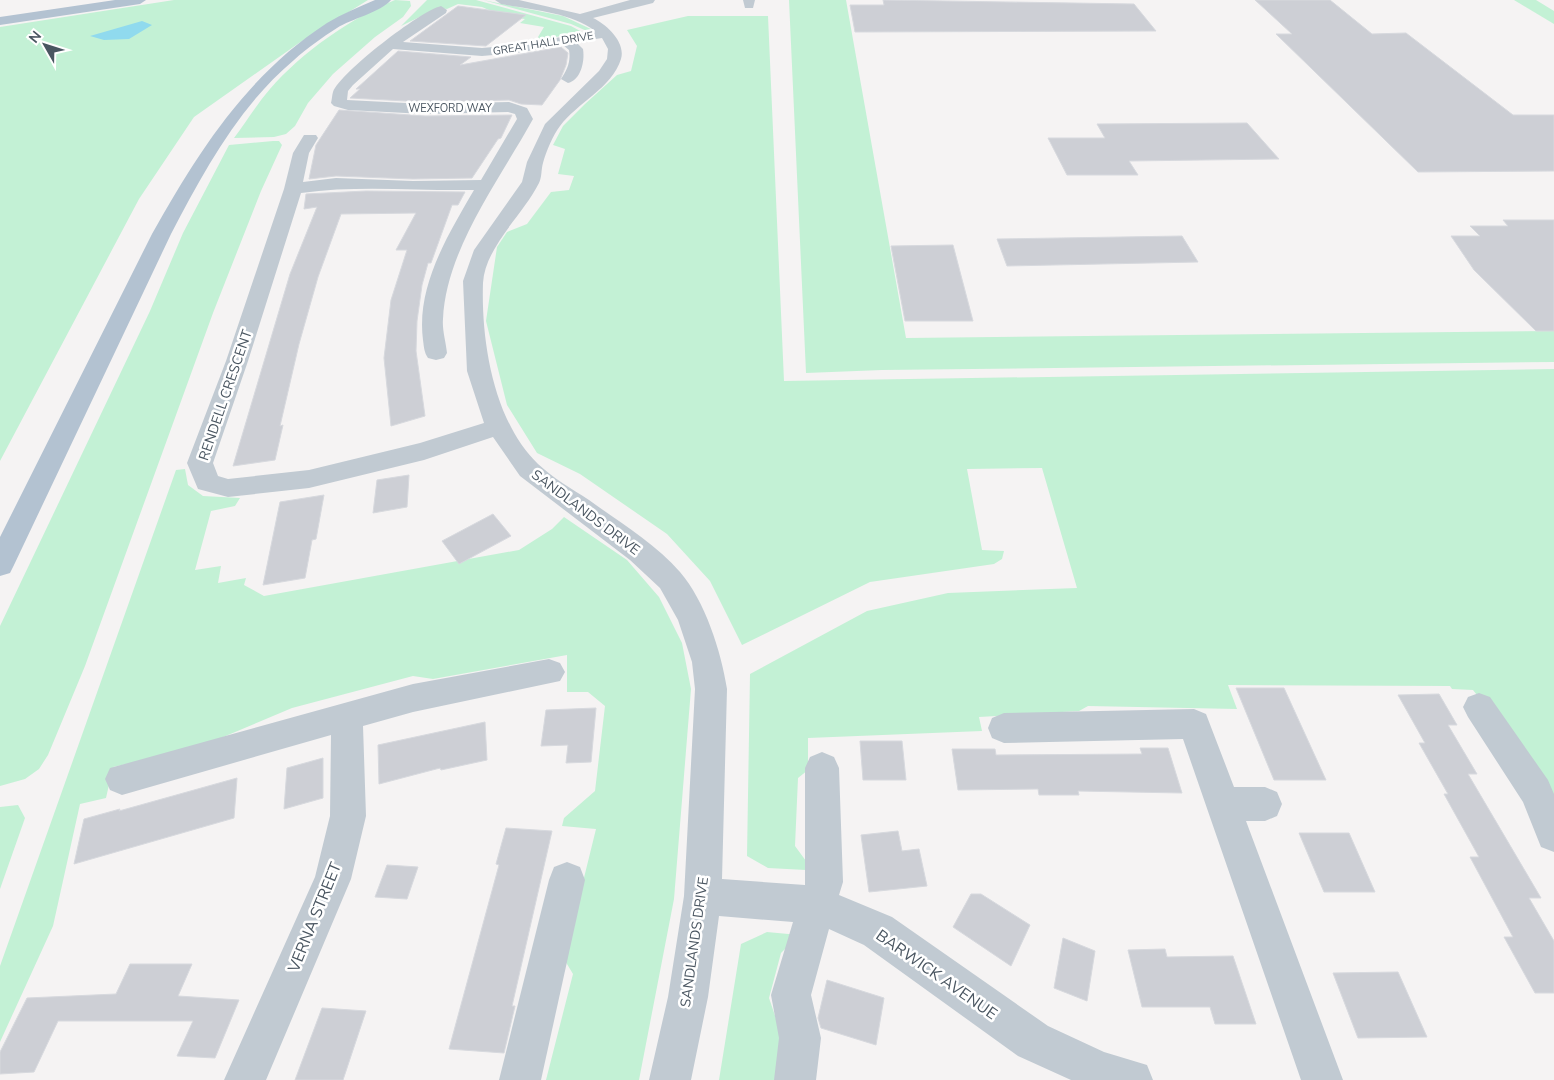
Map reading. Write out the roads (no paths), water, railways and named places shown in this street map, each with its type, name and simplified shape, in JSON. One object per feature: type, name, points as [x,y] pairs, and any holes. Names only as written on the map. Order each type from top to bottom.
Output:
[{"type":"main road","points":[[0,21],[140,0]]},
{"type":"main road","points":[[0,565],[171,216],[212,143],[246,99],[277,66],[319,35],[376,2]]},
{"type":"street","points":[[501,0],[580,18],[598,26],[606,33]]},
{"type":"street","points":[[580,18],[612,8],[649,0]]},
{"type":"street","name":"WEXFORD WAY","points":[[436,353],[432,319],[435,271],[525,119],[521,111],[509,107],[425,109],[348,105],[340,103],[340,92],[355,75],[391,45],[441,10]]},
{"type":"street","points":[[516,33],[511,38],[516,49]]},
{"type":"street","name":"GREAT HALL DRIVE","points":[[391,45],[482,52],[516,49],[606,33]]},
{"type":"street","name":"SANDLANDS DRIVE","points":[[606,33],[615,49],[614,59],[591,88],[553,124],[535,162],[531,182],[484,250],[474,281],[478,371],[498,427],[529,470],[640,552],[670,580],[692,618],[707,662],[711,689],[703,896],[688,996],[670,1080]]},
{"type":"street","points":[[565,40],[576,49],[578,56],[575,70],[568,79]]},
{"type":"street","name":"RENDELL CRESCENT","points":[[310,138],[301,153],[293,189],[237,361],[200,463],[207,482],[228,488],[310,480],[424,452],[498,427]]},
{"type":"street","points":[[293,189],[336,183],[485,185]]},
{"type":"street","points":[[122,779],[413,698],[549,672]]},
{"type":"street","points":[[1480,707],[1536,792],[1554,835]]},
{"type":"street","name":"VERNA STREET","points":[[245,1080],[333,879],[348,816],[347,716]]},
{"type":"street","points":[[1004,728],[1194,724],[1322,1080]]},
{"type":"street","points":[[795,1080],[800,1038],[791,995],[819,906],[824,882],[822,768]]},
{"type":"street","points":[[1224,804],[1264,804]]},
{"type":"street","points":[[520,1080],[567,880]]},
{"type":"street","name":"BARWICK AVENUE","points":[[703,896],[819,906],[878,931],[1033,1041],[1101,1072],[1132,1080]]},
{"type":"water","points":[[142,21],[152,25],[129,39],[104,40],[90,36]]}]
